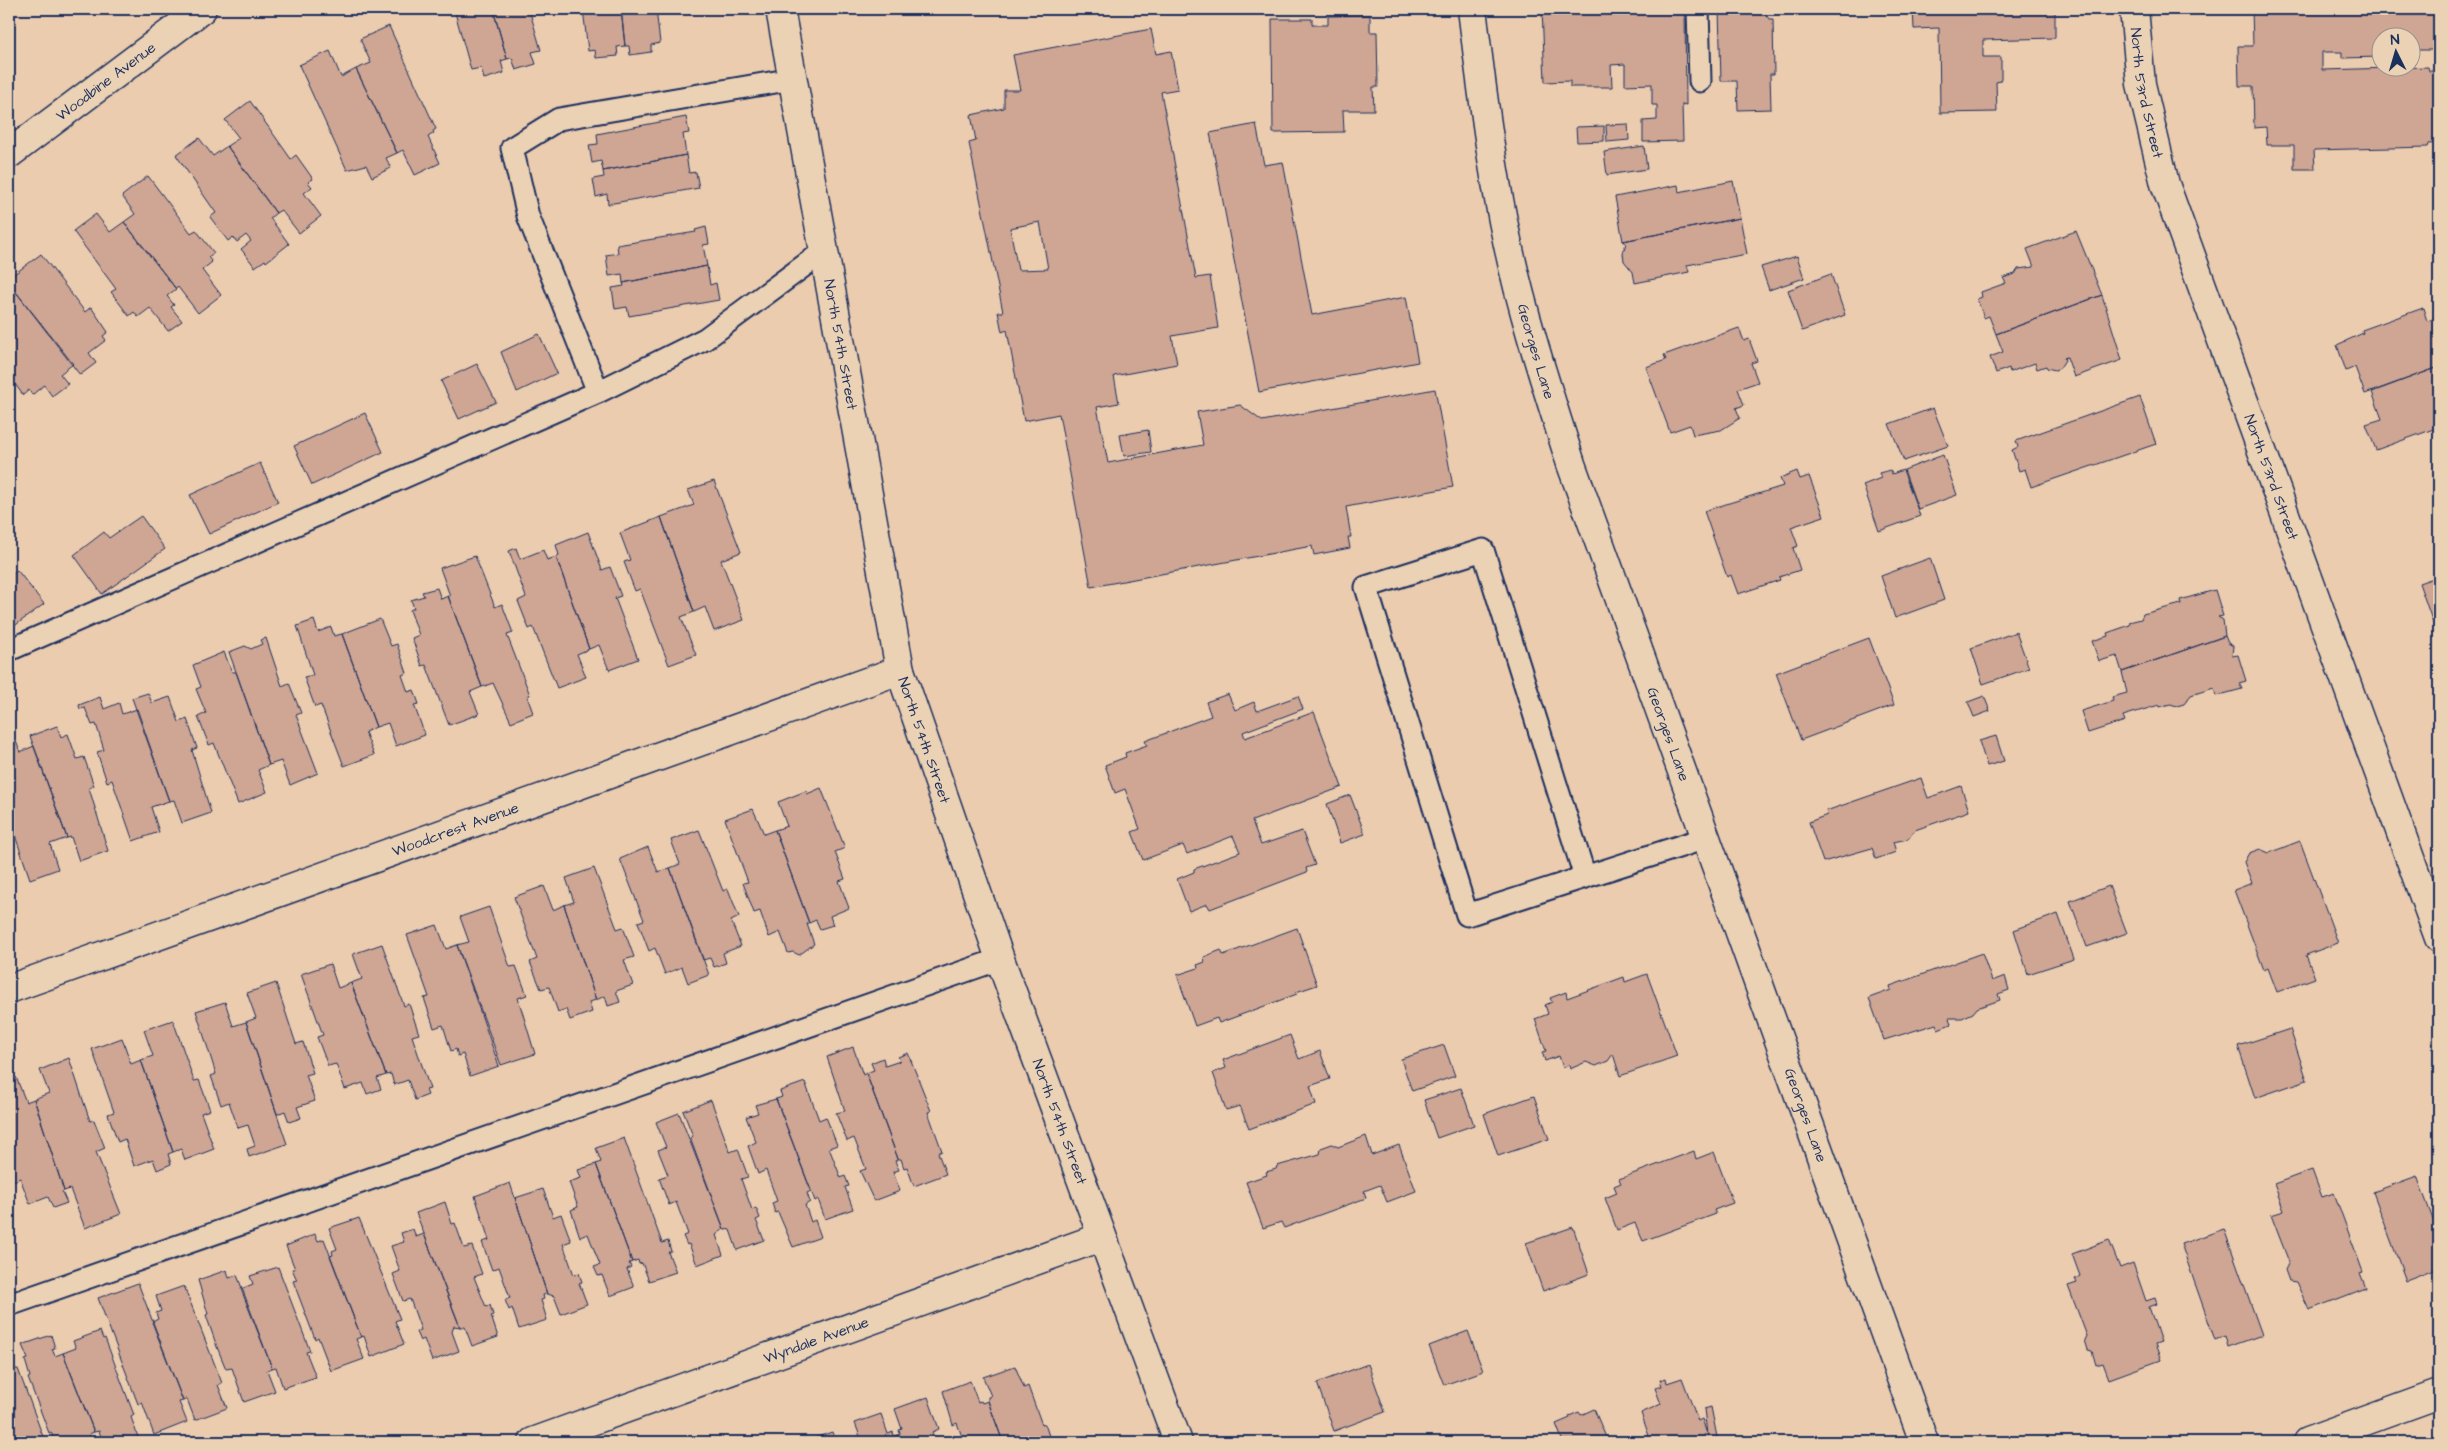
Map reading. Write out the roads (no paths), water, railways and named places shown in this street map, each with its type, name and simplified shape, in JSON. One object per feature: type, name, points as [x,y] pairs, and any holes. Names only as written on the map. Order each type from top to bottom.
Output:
[{"type":"street","name":"Woodbine Avenue","points":[[9,154],[202,9]]},
{"type":"street","name":"North 54th Street","points":[[780,9],[900,670],[1000,959],[1100,1237],[1178,1442]]},
{"type":"street","name":"Georges Lane","points":[[1472,9],[1489,147],[1508,245],[1528,328],[1571,464],[1924,1442]]},
{"type":"street","name":"North 53rd Street","points":[[2134,9],[2141,84],[2165,184],[2439,938]]},
{"type":"street","name":"Woodcrest Avenue","points":[[9,989],[900,670]]},
{"type":"street","name":"Wyndale Avenue","points":[[532,1442],[1100,1237]]},
{"type":"street","points":[[2307,1442],[2439,1394]]},
{"type":"lane","points":[[1698,9],[1700,81]]},
{"type":"lane","points":[[598,392],[528,216],[512,148],[559,119],[793,80]]},
{"type":"lane","points":[[9,650],[598,392],[705,339],[824,251]]},
{"type":"lane","points":[[1585,877],[1483,550],[1366,586],[1467,915],[1585,877],[1706,838]]},
{"type":"lane","points":[[9,1304],[1000,959]]}]
